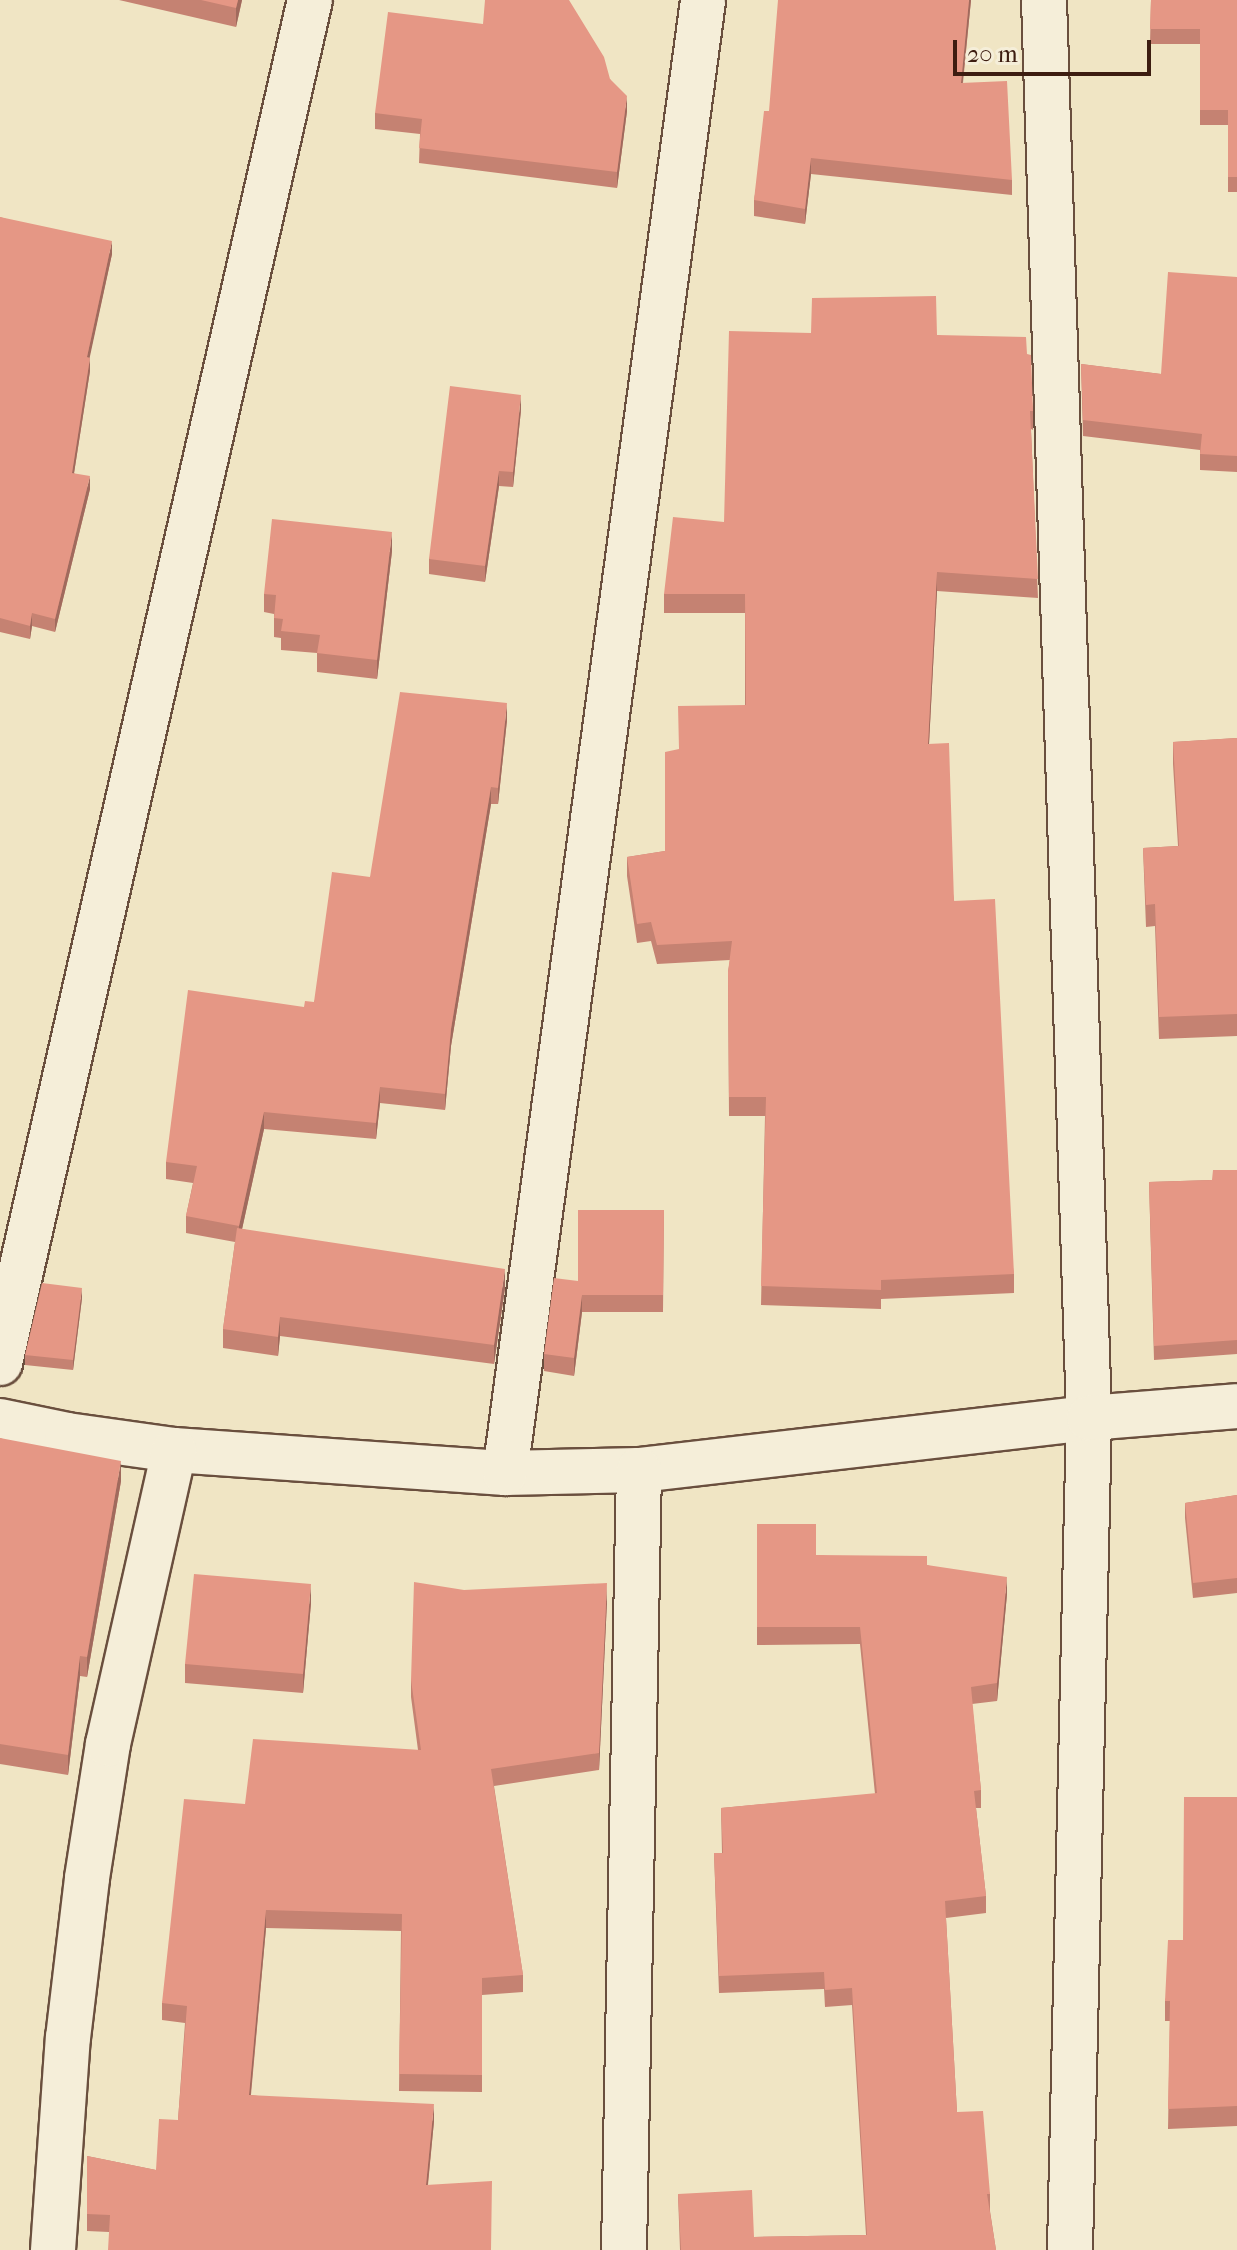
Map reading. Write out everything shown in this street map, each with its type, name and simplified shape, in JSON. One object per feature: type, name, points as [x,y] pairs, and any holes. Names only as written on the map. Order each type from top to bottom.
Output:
[{"type":"street","points":[[0,1363],[310,0]]},
{"type":"street","points":[[505,1473],[703,0]]},
{"type":"street","points":[[1044,0],[1089,1418],[1070,2250]]},
{"type":"street","points":[[0,1421],[67,1435],[174,1450],[505,1473],[639,1470],[1089,1418],[1237,1406]]},
{"type":"street","points":[[53,2250],[68,2038],[89,1863],[108,1744],[174,1450]]},
{"type":"street","points":[[624,2250],[639,1470]]},
{"type":"building","points":[[201,0],[238,0],[236,8]]},
{"type":"building","points":[[485,0],[569,0],[604,57],[610,79],[627,96],[617,172],[419,148],[422,119],[375,113],[388,12],[483,24]]},
{"type":"building","points":[[778,0],[969,0],[961,83],[1007,81],[1012,180],[811,158],[805,209],[754,200],[764,111],[769,111]]},
{"type":"building","points":[[1151,0],[1237,0],[1237,177],[1228,177],[1228,110],[1200,110],[1200,29],[1150,29]]},
{"type":"building","points":[[0,217],[112,241],[87,357],[90,358],[72,473],[90,476],[55,619],[32,613],[30,626],[0,618]]},
{"type":"building","points":[[1168,272],[1237,277],[1237,456],[1200,454],[1202,434],[1083,420],[1081,364],[1161,374]]},
{"type":"building","points":[[936,296],[937,335],[1026,337],[1027,354],[1031,355],[1033,411],[1030,411],[1038,579],[937,572],[928,744],[949,743],[954,901],[995,899],[1014,1274],[881,1280],[881,1290],[761,1286],[766,1097],[729,1097],[728,972],[732,941],[657,945],[651,922],[637,924],[627,857],[665,851],[665,752],[679,749],[678,706],[746,705],[745,594],[664,594],[673,517],[724,522],[729,331],[811,333],[812,298]]},
{"type":"building","points":[[450,386],[521,395],[513,472],[499,471],[485,566],[429,559]]},
{"type":"building","points":[[272,519],[392,532],[377,660],[317,653],[320,635],[281,631],[283,619],[274,618],[276,595],[264,594]]},
{"type":"building","points":[[400,692],[507,703],[498,788],[491,787],[451,1029],[445,1094],[380,1087],[376,1123],[264,1112],[239,1226],[186,1216],[197,1166],[166,1162],[188,990],[304,1007],[305,1001],[314,1002],[332,872],[370,877]]},
{"type":"building","points":[[1237,738],[1237,1014],[1159,1017],[1155,904],[1146,905],[1143,848],[1179,846],[1173,742]]},
{"type":"building","points":[[1213,1170],[1237,1170],[1237,1340],[1154,1346],[1149,1182],[1212,1180]]},
{"type":"building","points":[[578,1210],[664,1210],[663,1295],[582,1295],[574,1358],[544,1354],[554,1278],[578,1281]]},
{"type":"building","points":[[237,1228],[505,1269],[494,1345],[280,1317],[278,1337],[223,1329]]},
{"type":"building","points":[[42,1283],[82,1288],[73,1360],[25,1355]]},
{"type":"building","points":[[0,1438],[121,1461],[87,1657],[80,1656],[68,1755],[0,1744]]},
{"type":"building","points":[[1237,1495],[1237,1578],[1193,1583],[1185,1503]]},
{"type":"building","points":[[757,1524],[816,1524],[816,1555],[927,1556],[927,1565],[1007,1577],[997,1683],[971,1687],[981,1790],[974,1791],[986,1896],[945,1901],[957,2112],[983,2111],[990,2194],[987,2194],[996,2250],[681,2250],[678,2194],[752,2190],[754,2237],[867,2235],[852,1988],[825,1990],[824,1972],[719,1976],[714,1853],[723,1853],[721,1808],[877,1793],[860,1627],[757,1627]]},
{"type":"building","points":[[194,1574],[311,1584],[303,1674],[185,1664]]},
{"type":"building","points":[[414,1582],[464,1590],[607,1583],[599,1753],[491,1769],[523,1975],[482,1978],[482,2075],[399,2074],[402,1914],[266,1910],[249,2095],[434,2104],[426,2185],[492,2181],[491,2250],[108,2250],[110,2215],[87,2214],[87,2156],[156,2170],[159,2119],[178,2120],[187,2006],[162,2003],[184,1799],[245,1804],[253,1739],[421,1750],[411,1680]]},
{"type":"building","points":[[1184,1797],[1237,1797],[1237,2106],[1168,2109],[1170,2001],[1165,2001],[1168,1940],[1183,1940]]}]
